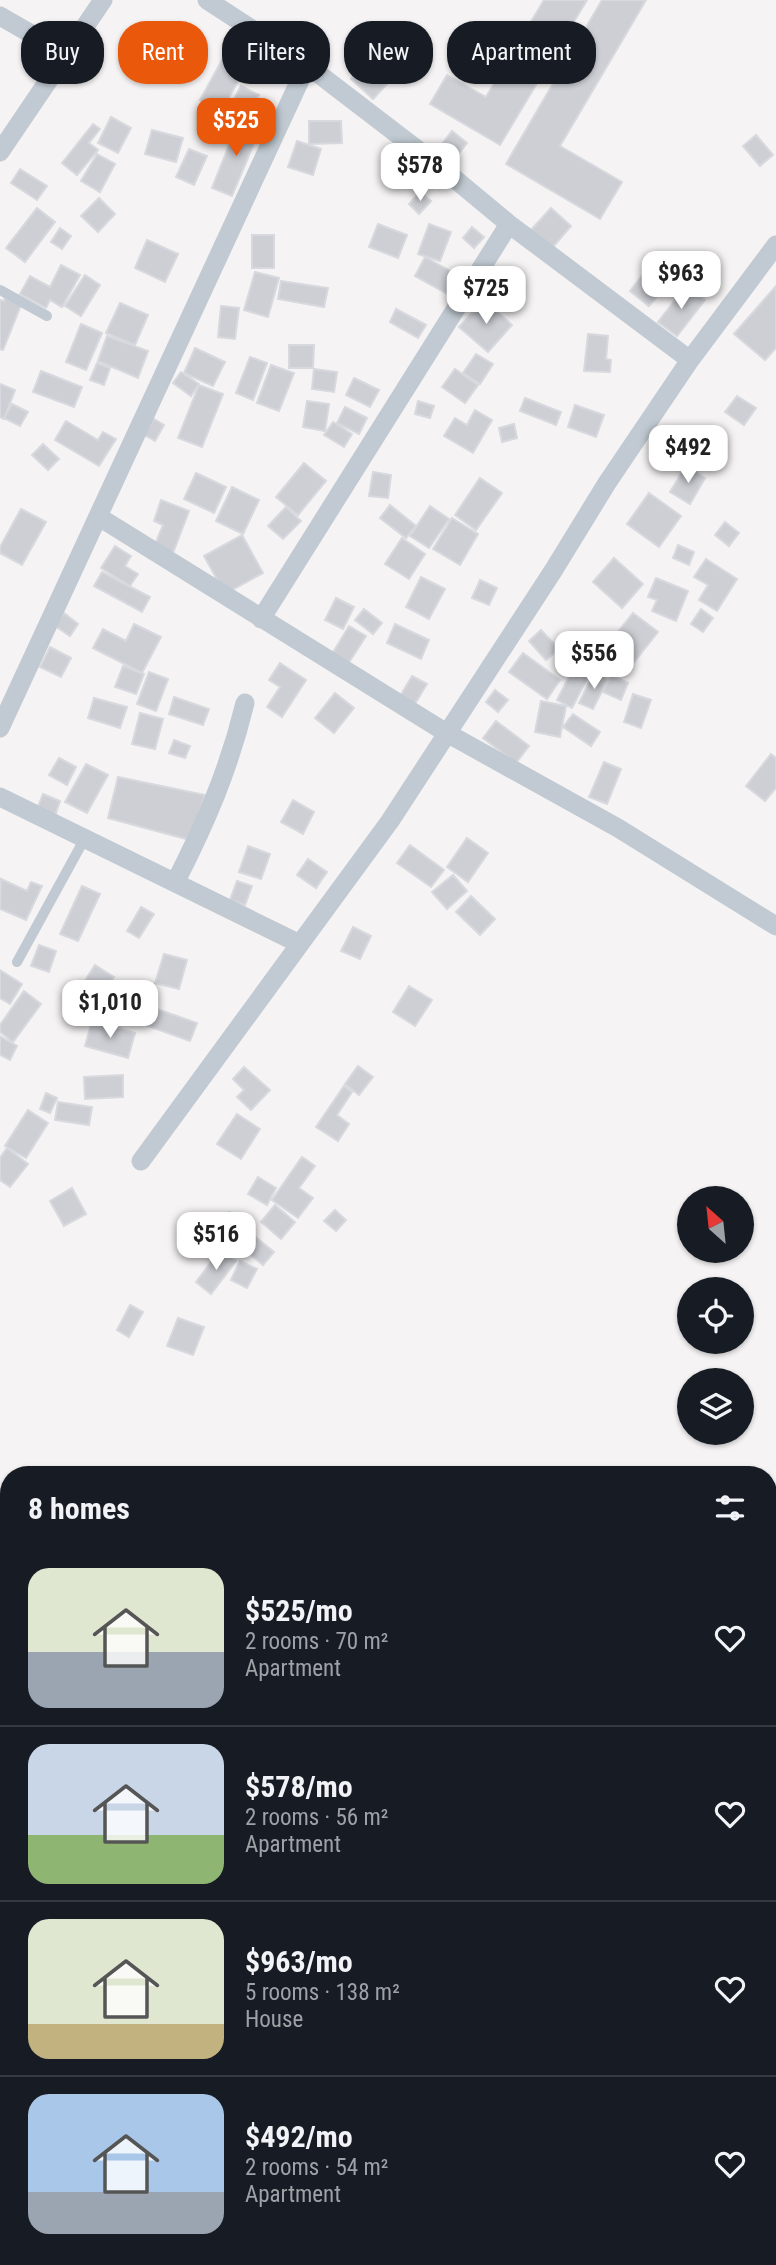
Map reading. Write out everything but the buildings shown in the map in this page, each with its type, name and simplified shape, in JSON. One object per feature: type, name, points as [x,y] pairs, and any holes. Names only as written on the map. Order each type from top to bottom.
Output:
[{"type":"street","points":[[88,21],[103,0]]},
{"type":"street","points":[[207,0],[239,21]]},
{"type":"street","points":[[0,16],[21,28]]},
{"type":"street","points":[[330,83],[444,170],[509,225],[690,360]]},
{"type":"street","points":[[0,152],[45,84]]},
{"type":"street","points":[[0,728],[298,84]]},
{"type":"street","points":[[261,619],[509,225]]},
{"type":"street","points":[[141,1161],[390,821],[445,732],[690,360],[776,245]]},
{"type":"street","points":[[99,517],[445,732],[618,828],[776,926]]},
{"type":"street","points":[[176,881],[209,817],[231,760],[245,703]]},
{"type":"street","points":[[0,797],[300,944]]},
{"type":"lane","points":[[0,290],[47,316]]},
{"type":"lane","points":[[17,962],[85,838]]}]
